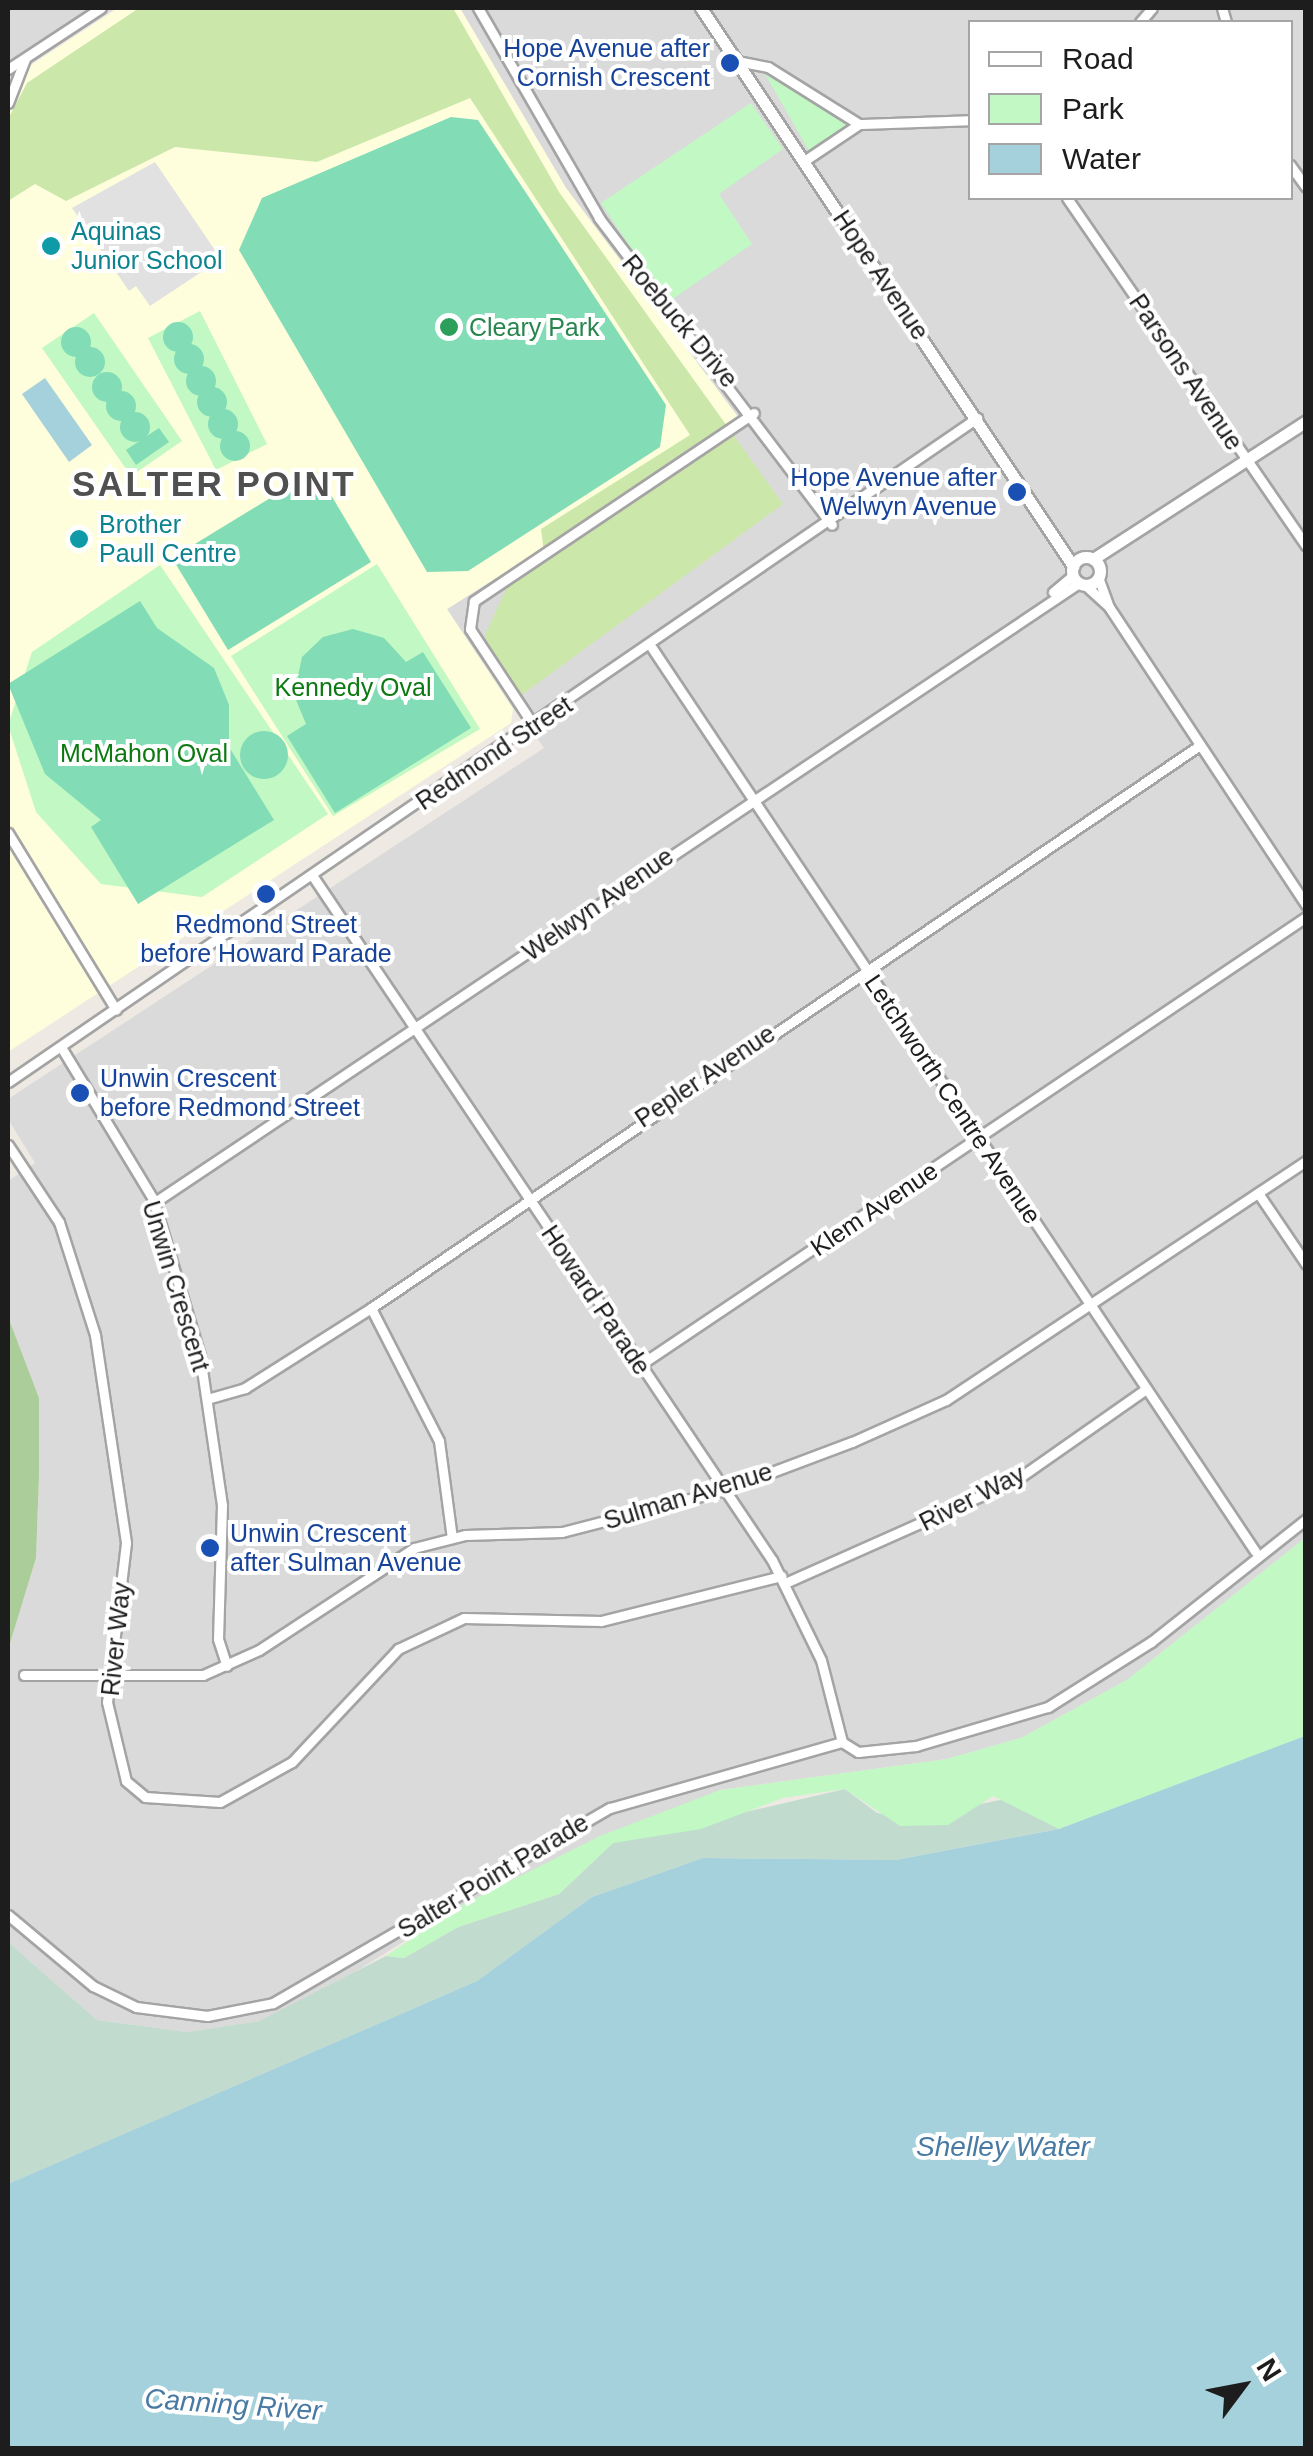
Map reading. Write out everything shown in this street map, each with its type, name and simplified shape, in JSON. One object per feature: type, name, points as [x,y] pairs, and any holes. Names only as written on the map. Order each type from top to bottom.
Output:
[{"type":"street","points":[[8,69],[101,8]]},
{"type":"street","name":"Roebuck Drive","points":[[478,8],[599,218],[754,413],[832,525]]},
{"type":"street","name":"Hope Avenue","points":[[702,8],[1060,542],[1109,607],[1306,905]]},
{"type":"street","points":[[8,103],[25,59]]},
{"type":"street","points":[[737,61],[768,67],[860,124]]},
{"type":"street","points":[[804,161],[860,124],[968,120]]},
{"type":"street","name":"Parsons Avenue","points":[[1068,200],[1306,546]]},
{"type":"street","points":[[534,726],[470,630],[474,601],[754,413]]},
{"type":"street","name":"Redmond Street","points":[[8,1082],[832,525],[977,418]]},
{"type":"street","name":"Welwyn Avenue","points":[[155,1202],[414,1031],[1306,421]]},
{"type":"street","name":"Letchworth Centre Avenue","points":[[652,648],[748,800],[865,967],[1255,1551]]},
{"type":"street","name":"Pepler Avenue","points":[[207,1398],[245,1388],[371,1308],[526,1196],[1200,745]]},
{"type":"street","points":[[8,833],[116,1010]]},
{"type":"street","name":"Howard Parade","points":[[312,876],[783,1579],[821,1660],[842,1742]]},
{"type":"street","name":"Klem Avenue","points":[[640,1365],[1306,917]]},
{"type":"street","name":"Unwin Crescent","points":[[60,1047],[155,1202],[207,1398],[222,1505],[218,1639],[228,1666]]},
{"type":"street","name":"River Way","points":[[8,1146],[59,1222],[95,1335],[126,1543],[109,1677],[127,1783],[149,1798],[220,1802],[292,1762],[398,1649],[459,1620],[600,1621],[783,1579],[1016,1480],[1146,1388]]},
{"type":"street","name":"Sulman Avenue","points":[[24,1675],[193,1677],[228,1666],[358,1578],[452,1538],[562,1532],[724,1490],[946,1400],[1306,1161]]},
{"type":"street","points":[[1258,1193],[1306,1264]]},
{"type":"street","points":[[371,1308],[440,1441],[452,1538]]},
{"type":"street","name":"Salter Point Parade","points":[[8,1915],[116,1998],[162,2012],[228,2014],[296,1996],[610,1808],[842,1742],[858,1752],[916,1746],[1048,1706],[1151,1642],[1255,1551],[1306,1519]]},
{"type":"shaded area","points":[[8,8],[116,8],[8,79]]},
{"type":"shaded area","points":[[118,8],[460,8],[566,188],[742,422],[447,609],[513,709],[511,723],[8,1052],[8,80]]},
{"type":"shaded area","points":[[460,8],[1305,8],[1305,1538],[1127,1680],[1021,1738],[947,1759],[720,1790],[462,1905],[312,1999],[259,2021],[187,2032],[97,2020],[8,1942],[8,1650],[36,1558],[39,1398],[8,1318],[8,1181],[35,1163],[8,1119],[8,1099],[544,748],[446,610],[741,422],[566,188]]},
{"type":"shaded area","points":[[155,162],[221,259],[150,306],[136,286],[129,291],[72,208]]},
{"type":"shaded area","points":[[845,1789],[877,1813],[948,1825],[967,1807],[1009,1798],[1059,1829],[896,1860],[703,1858],[592,1897],[477,1981],[8,2184],[8,1942],[97,2020],[187,2032],[259,2021],[386,1956],[404,1958],[458,1927],[559,1894],[613,1843]]},
{"type":"green space","points":[[139,8],[453,8],[559,192],[783,504],[512,702],[489,668],[485,635],[507,587],[544,553],[541,529],[690,435],[470,98],[317,162],[175,147],[66,201],[35,184],[8,201],[8,119],[27,83]]},
{"type":"green space","points":[[765,74],[848,125],[809,151]]},
{"type":"green space","points":[[751,103],[783,149],[719,194],[752,244],[667,303],[601,203]]},
{"type":"green space","name":"Cleary Park","points":[[451,117],[478,120],[666,405],[660,447],[468,571],[427,572],[239,250],[262,198]]},
{"type":"green space","points":[[200,311],[267,444],[216,470],[148,338]]},
{"type":"green space","points":[[94,313],[182,441],[131,476],[42,348]]},
{"type":"green space","points":[[178,322],[189,326],[193,337],[189,348],[178,352],[167,348],[163,337],[167,326]]},
{"type":"green space","points":[[76,327],[87,331],[91,342],[87,353],[76,357],[65,353],[61,342],[65,331]]},
{"type":"green space","points":[[189,344],[200,348],[204,359],[200,370],[189,374],[178,370],[174,359],[178,348]]},
{"type":"green space","points":[[90,347],[101,351],[105,362],[101,373],[90,377],[79,373],[75,362],[79,351]]},
{"type":"green space","points":[[201,366],[212,370],[216,381],[212,392],[201,396],[190,392],[186,381],[190,370]]},
{"type":"green space","points":[[107,372],[118,376],[122,387],[118,398],[107,402],[96,398],[92,387],[96,376]]},
{"type":"green space","points":[[212,387],[223,391],[227,402],[223,413],[212,417],[201,413],[197,402],[201,391]]},
{"type":"green space","points":[[121,391],[132,395],[136,406],[132,417],[121,421],[110,417],[106,406],[110,395]]},
{"type":"green space","points":[[223,409],[234,413],[238,424],[234,435],[223,439],[212,435],[208,424],[212,413]]},
{"type":"green space","points":[[135,412],[146,416],[150,427],[146,438],[135,442],[124,438],[120,427],[124,416]]},
{"type":"green space","points":[[159,428],[169,442],[136,465],[126,450]]},
{"type":"green space","points":[[235,431],[246,435],[250,446],[246,457],[235,461],[224,457],[220,446],[224,435]]},
{"type":"green space","points":[[316,470],[371,562],[228,650],[172,558]]},
{"type":"green space","name":"Kennedy Oval","points":[[377,564],[480,729],[333,816],[231,656]]},
{"type":"green space","name":"McMahon Oval","points":[[160,565],[328,814],[202,897],[101,884],[36,812],[8,725],[32,652]]},
{"type":"green space","name":"McMahon Oval","points":[[140,601],[157,628],[214,668],[229,705],[229,747],[274,820],[138,904],[91,827],[101,820],[45,774],[8,684]]},
{"type":"green space","name":"Kennedy Oval","points":[[353,629],[384,638],[406,662],[423,652],[471,728],[335,813],[287,736],[306,724],[294,695],[302,657],[323,637]]},
{"type":"green space","points":[[264,731],[281,738],[288,755],[281,772],[264,779],[247,772],[240,755],[247,738]]},
{"type":"green space","points":[[8,1317],[39,1398],[39,1475],[36,1558],[8,1650]]},
{"type":"green space","points":[[1305,1538],[1305,1736],[1059,1829],[993,1796],[948,1825],[900,1826],[845,1789],[783,1798],[701,1829],[613,1843],[559,1894],[458,1927],[404,1958],[386,1956],[462,1905],[600,1836],[720,1790],[947,1759],[1021,1738],[1127,1680]]},
{"type":"water","points":[[45,378],[92,445],[69,462],[22,394]]},
{"type":"water","name":"Shelley Water","points":[[1305,1736],[1305,2448],[8,2448],[8,2184],[477,1981],[592,1897],[703,1858],[896,1860],[1059,1829]]},
{"type":"place","name":"Hope Avenue after Cornish Crescent","points":[[730,63]]},
{"type":"place","name":"Aquinas Junior School","points":[[51,246]]},
{"type":"place","name":"Cleary Park","points":[[449,327]]},
{"type":"place","name":"Hope Avenue after Welwyn Avenue","points":[[1017,492]]},
{"type":"place","name":"Brother Paull Centre","points":[[79,539]]},
{"type":"place","name":"Redmond Street before Howard Parade","points":[[266,894]]},
{"type":"place","name":"Unwin Crescent before Redmond Street","points":[[80,1093]]},
{"type":"place","name":"Unwin Crescent after Sulman Avenue","points":[[210,1548]]},
{"type":"district","name":"SALTER POINT","points":[[214,484]]},
{"type":"water label","name":"Canning River","points":[[233,2405]]}]
